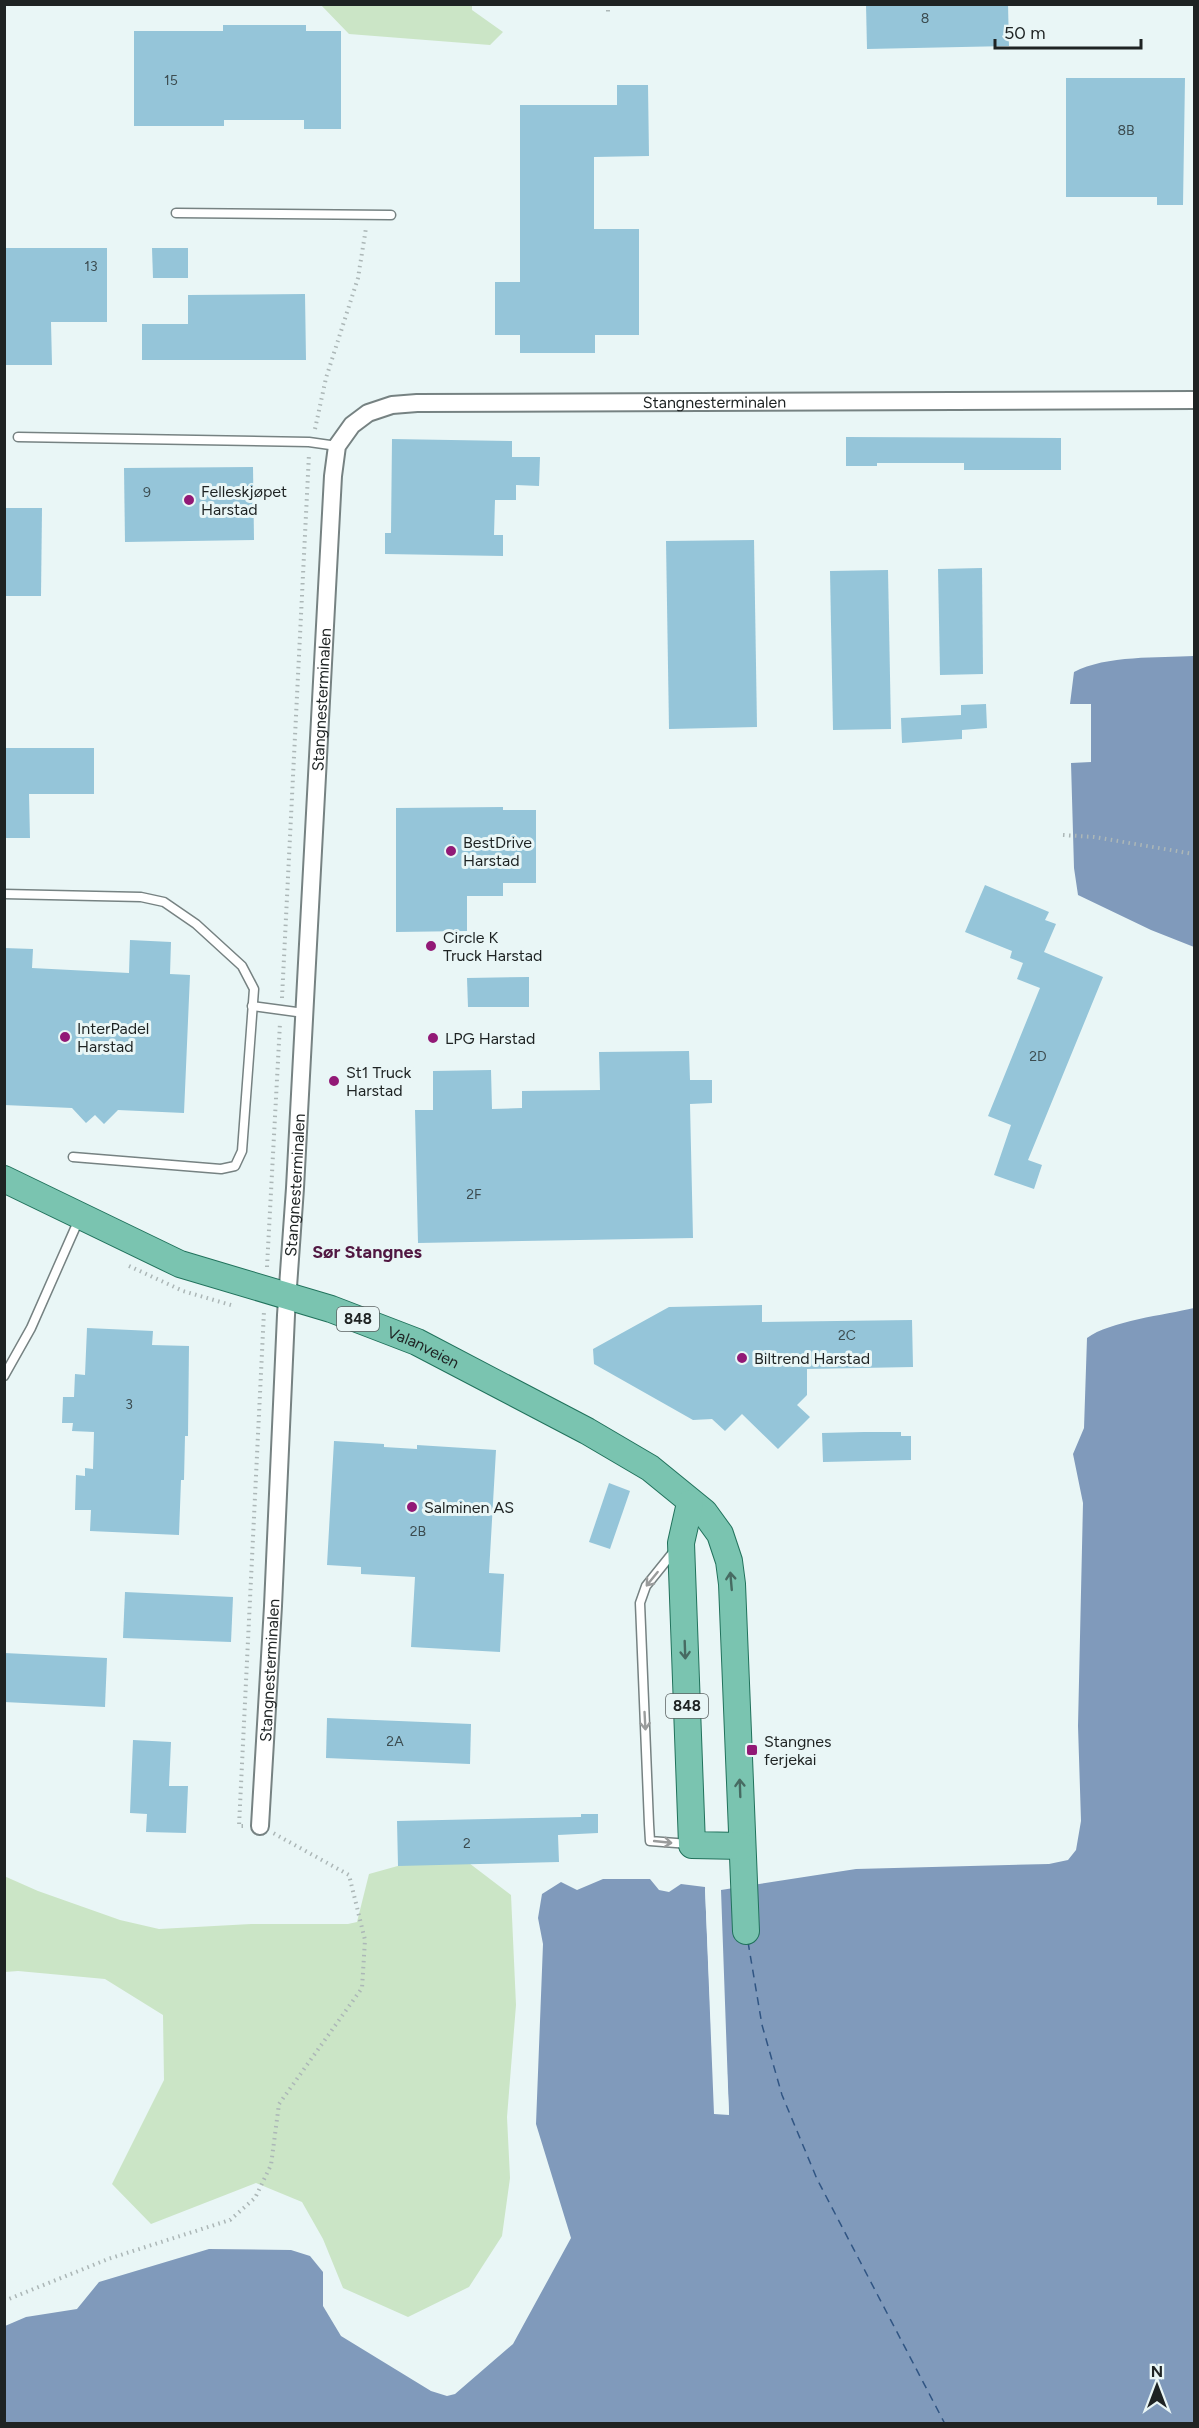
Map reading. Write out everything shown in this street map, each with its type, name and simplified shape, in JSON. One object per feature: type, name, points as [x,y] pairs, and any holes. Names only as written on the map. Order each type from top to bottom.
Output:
[{"type":"main road","name":"Valanveien","points":[[4,1179],[180,1264],[331,1308],[417,1342],[588,1431],[650,1468],[680,1491],[690,1503]]},
{"type":"main road","name":"848","points":[[692,1845],[681,1543],[690,1503],[704,1512],[720,1534],[729,1561],[735,1640],[746,1931]]},
{"type":"main road","points":[[692,1845],[742,1846]]},
{"type":"street","name":"Stangnesterminalen","points":[[260,1826],[287,1296],[295,1188],[333,476],[337,446],[352,425],[368,413],[392,405],[417,403],[1194,400]]},
{"type":"lane","points":[[176,213],[391,215]]},
{"type":"lane","points":[[18,437],[298,442],[337,446]]},
{"type":"lane","points":[[4,894],[141,897],[164,902],[196,924],[242,966],[254,989],[242,1152],[235,1166],[221,1169],[73,1157]]},
{"type":"lane","points":[[252,1006],[304,1013]]},
{"type":"lane","points":[[4,1376],[31,1328],[80,1217]]},
{"type":"lane","points":[[681,1543],[646,1586],[640,1603],[640,1621],[650,1841],[692,1845]]},
{"type":"path","points":[[608,4],[608,12]]},
{"type":"path","points":[[1063,835],[1094,837],[1194,854]]},
{"type":"path","points":[[4,2301],[108,2259],[230,2220],[255,2198],[271,2165],[279,2104],[362,1988],[364,1940],[350,1875],[260,1826],[239,1826],[264,1311]]},
{"type":"green space","points":[[321,5],[472,5],[472,10],[503,32],[490,45],[349,34]]},
{"type":"green space","points":[[412,1862],[469,1863],[511,1895],[516,2005],[507,2117],[510,2178],[502,2236],[469,2287],[408,2317],[343,2288],[323,2239],[302,2202],[256,2183],[151,2224],[112,2184],[164,2080],[163,2015],[105,1979],[18,1971],[5,1972],[4,1876],[38,1891],[120,1920],[159,1929],[251,1924],[348,1924],[357,1922],[369,1874]]},
{"type":"water","points":[[1194,656],[1194,947],[1151,930],[1078,895],[1074,868],[1071,763],[1091,762],[1091,704],[1070,704],[1074,672],[1117,660]]},
{"type":"water","points":[[1194,1308],[1194,2423],[5,2424],[5,2326],[26,2317],[77,2309],[99,2282],[209,2249],[291,2250],[310,2256],[323,2272],[323,2306],[341,2336],[431,2391],[447,2396],[455,2394],[513,2344],[571,2238],[536,2124],[543,1944],[538,1918],[542,1894],[561,1882],[577,1890],[603,1879],[650,1879],[659,1890],[669,1892],[681,1884],[705,1887],[714,2114],[729,2115],[721,1890],[856,1869],[1049,1864],[1068,1860],[1076,1850],[1081,1821],[1078,1726],[1083,1503],[1073,1454],[1084,1428],[1087,1338],[1123,1323]]},
{"type":"pier","points":[[718,1888],[729,2114],[715,2114],[705,1889],[708,1889],[717,2112],[726,2112]]},
{"type":"building","points":[[866,4],[1008,4],[1009,46],[867,49]]},
{"type":"building","points":[[223,25],[306,25],[306,31],[341,31],[341,129],[304,129],[304,120],[224,120],[224,126],[134,126],[134,31],[223,31]]},
{"type":"building","points":[[1066,78],[1185,78],[1183,205],[1157,205],[1157,197],[1066,197]]},
{"type":"building","points":[[617,85],[648,85],[649,156],[594,157],[594,229],[639,229],[639,335],[595,335],[595,353],[520,353],[520,335],[495,335],[495,282],[520,282],[520,105],[617,105]]},
{"type":"building","points":[[4,248],[107,248],[107,322],[51,322],[52,365],[4,365]]},
{"type":"building","points":[[152,248],[188,248],[188,278],[153,278]]},
{"type":"building","points":[[305,294],[306,360],[142,360],[142,324],[188,324],[188,295]]},
{"type":"building","points":[[846,437],[1061,438],[1061,470],[964,470],[964,463],[877,463],[877,466],[846,466]]},
{"type":"building","points":[[392,439],[512,441],[512,457],[540,457],[539,486],[516,485],[516,500],[495,500],[494,535],[503,535],[503,556],[385,554],[385,533],[391,533]]},
{"type":"building","points":[[253,467],[254,540],[125,542],[124,468]]},
{"type":"building","points":[[4,508],[42,508],[41,596],[4,596]]},
{"type":"building","points":[[754,540],[757,727],[669,729],[666,541]]},
{"type":"building","points":[[982,568],[983,674],[940,675],[938,569]]},
{"type":"building","points":[[888,570],[891,729],[833,730],[830,571]]},
{"type":"building","points":[[986,704],[987,728],[962,730],[962,739],[902,743],[901,718],[961,715],[961,705]]},
{"type":"building","points":[[4,748],[94,748],[94,794],[29,794],[30,838],[4,838]]},
{"type":"building","points":[[503,807],[503,810],[536,810],[536,883],[503,883],[503,896],[467,896],[467,931],[396,932],[396,808]]},
{"type":"building","points":[[985,885],[1049,912],[1045,920],[1056,924],[1044,952],[1103,977],[1028,1160],[1042,1165],[1034,1189],[994,1175],[1011,1125],[988,1116],[1040,988],[1017,979],[1023,963],[1010,958],[1012,951],[965,932]]},
{"type":"building","points":[[130,940],[171,942],[170,974],[190,975],[184,1113],[118,1110],[104,1124],[95,1115],[86,1123],[72,1108],[4,1105],[4,948],[33,949],[32,968],[129,973]]},
{"type":"building","points":[[529,977],[529,1007],[468,1007],[467,978]]},
{"type":"building","points":[[689,1051],[690,1080],[712,1080],[712,1103],[690,1104],[693,1238],[418,1243],[415,1110],[433,1110],[433,1071],[491,1070],[492,1109],[522,1108],[522,1091],[600,1090],[599,1052]]},
{"type":"building","points":[[762,1305],[762,1322],[912,1320],[913,1367],[807,1369],[807,1395],[797,1405],[810,1417],[778,1449],[742,1414],[725,1431],[712,1419],[693,1420],[594,1364],[593,1349],[669,1307]]},
{"type":"building","points":[[87,1328],[153,1331],[152,1345],[189,1346],[188,1436],[185,1436],[184,1480],[181,1480],[179,1535],[90,1531],[91,1510],[75,1510],[76,1475],[85,1476],[85,1468],[93,1469],[94,1432],[72,1431],[73,1423],[62,1423],[63,1397],[74,1397],[75,1374],[85,1375]]},
{"type":"building","points":[[901,1432],[901,1436],[911,1436],[911,1460],[823,1462],[822,1433]]},
{"type":"building","name":"Salminen AS","points":[[334,1441],[384,1444],[384,1447],[417,1449],[417,1445],[496,1450],[489,1573],[504,1574],[500,1652],[411,1647],[415,1577],[361,1574],[361,1567],[327,1565]]},
{"type":"building","points":[[609,1483],[630,1491],[610,1549],[589,1542]]},
{"type":"building","points":[[125,1592],[233,1597],[231,1642],[123,1638]]},
{"type":"building","points":[[4,1653],[107,1658],[105,1707],[4,1702]]},
{"type":"building","points":[[327,1718],[471,1724],[470,1764],[326,1758]]},
{"type":"building","points":[[133,1740],[171,1742],[169,1786],[188,1786],[186,1833],[146,1832],[147,1814],[130,1813]]},
{"type":"building","points":[[581,1814],[598,1814],[598,1833],[558,1835],[559,1862],[398,1866],[397,1821],[581,1817]]},
{"type":"ferry route","points":[[748,1942],[762,2025],[782,2095],[817,2179],[945,2424]]},
{"type":"place","name":"Felleskjøpet Harstad","points":[[189,500]]},
{"type":"place","name":"BestDrive Harstad","points":[[451,851]]},
{"type":"place","name":"Circle K Truck Harstad","points":[[431,946]]},
{"type":"place","name":"InterPadel Harstad","points":[[65,1037]]},
{"type":"place","name":"LPG Harstad","points":[[433,1038]]},
{"type":"place","name":"St1 Truck Harstad","points":[[334,1081]]},
{"type":"place","name":"Biltrend Harstad","points":[[742,1358]]},
{"type":"place","name":"Salminen AS","points":[[412,1507]]},
{"type":"place","name":"Stangnes ferjekai","points":[[752,1750]]},
{"type":"district","name":"Sør Stangnes","points":[[367,1252]]}]
